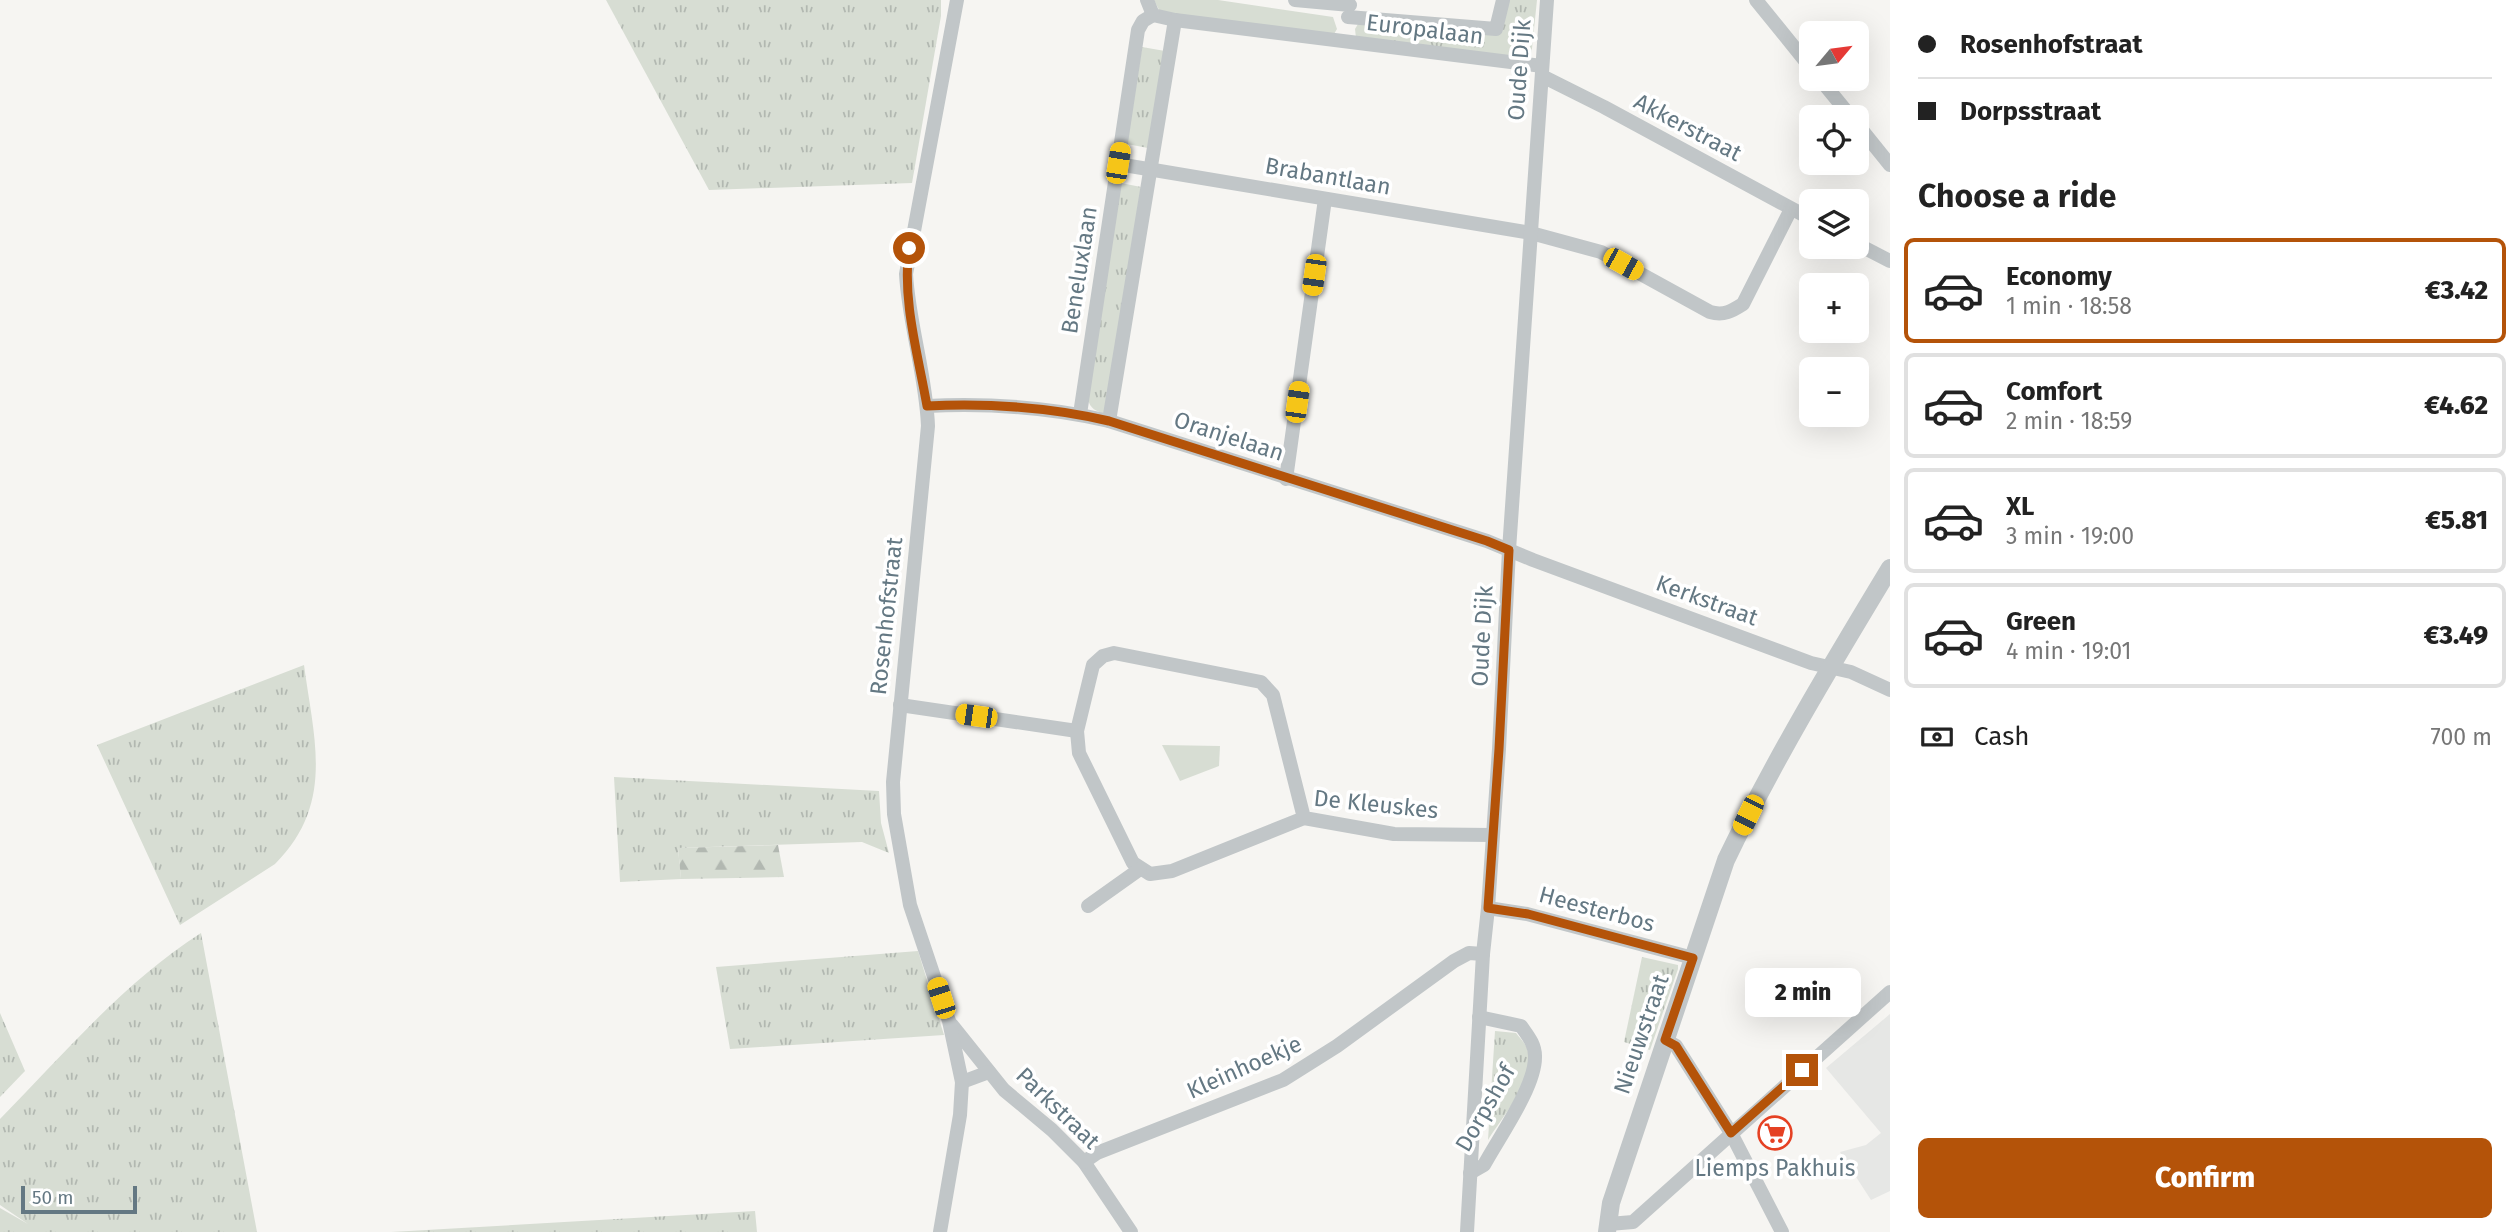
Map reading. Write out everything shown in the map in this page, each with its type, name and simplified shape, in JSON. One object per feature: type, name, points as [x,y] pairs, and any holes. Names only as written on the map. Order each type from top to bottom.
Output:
[{"type":"street","name":"Rosenhofstraat","points":[[940,1232],[960,1115],[962,1082],[949,1021],[911,905],[899,851],[893,782],[928,426],[906,274],[957,0]]},
{"type":"street","points":[[1147,0],[1153,15]]},
{"type":"street","name":"Europalaan","points":[[1295,0],[1496,29]]},
{"type":"street","name":"Oude Dijk","points":[[1496,29],[1503,0]]},
{"type":"street","name":"Oude Dijk","points":[[1467,1232],[1483,954],[1499,749],[1509,550],[1547,0]]},
{"type":"street","points":[[1756,0],[1799,53]]},
{"type":"street","points":[[1344,42],[1349,7]]},
{"type":"street","name":"Europalaan","points":[[1153,15],[1542,71]]},
{"type":"street","name":"Beneluxlaan","points":[[1080,414],[1138,30],[1143,21],[1153,15]]},
{"type":"street","points":[[1109,421],[1175,20]]},
{"type":"street","name":"Akkerstraat","points":[[1542,71],[1799,213]]},
{"type":"street","points":[[1830,91],[1841,105]]},
{"type":"street","points":[[1869,139],[1890,165]]},
{"type":"street","name":"Brabantlaan","points":[[1118,163],[1531,233],[1601,252],[1720,315],[1743,304],[1791,209]]},
{"type":"street","points":[[1286,479],[1325,199]]},
{"type":"street","points":[[1869,250],[1890,261]]},
{"type":"street","name":"Oranjelaan","points":[[927,406],[1011,405],[1080,414],[1109,421],[1509,550]]},
{"type":"street","name":"Kerkstraat","points":[[1509,550],[1761,644],[1851,672],[1890,690]]},
{"type":"street","name":"Nieuwstraat","points":[[1608,1228],[1611,1203],[1726,860],[1830,667],[1890,568]]},
{"type":"street","points":[[1088,906],[1140,869],[1133,863],[1079,753],[1077,731],[1093,665],[1103,656],[1114,653],[1261,682],[1269,688],[1304,818]]},
{"type":"street","points":[[900,705],[1077,731]]},
{"type":"street","name":"De Kleuskes","points":[[1140,869],[1150,874],[1172,871],[1304,818],[1394,834],[1492,835]]},
{"type":"street","name":"Heesterbos","points":[[1488,908],[1528,914],[1693,958]]},
{"type":"street","name":"Kleinhoekje","points":[[1084,1162],[1097,1153],[1283,1080],[1337,1046],[1454,961],[1469,953],[1483,954]]},
{"type":"street","points":[[1608,1228],[1633,1222],[1890,992]]},
{"type":"street","name":"Dorpshof","points":[[1470,1173],[1484,1165],[1533,1077],[1535,1054],[1533,1043],[1521,1026],[1479,1017]]},
{"type":"street","name":"Parkstraat","points":[[949,1021],[1004,1090],[1052,1130],[1084,1162],[1131,1232]]},
{"type":"street","points":[[1665,1040],[1676,1046],[1731,1133],[1782,1232]]},
{"type":"street","points":[[962,1082],[989,1072]]},
{"type":"shaded area","points":[[1890,1014],[1890,1191],[1871,1200],[1840,1152],[1866,1145],[1881,1133],[1826,1068]]},
{"type":"green space","points":[[606,0],[941,0],[941,16],[912,183],[709,190]]},
{"type":"green space","points":[[1154,0],[1218,0],[1333,17],[1337,29],[1334,34],[1168,13],[1159,10]]},
{"type":"green space","points":[[1509,0],[1537,0],[1531,58],[1356,38],[1355,29],[1358,24],[1502,32]]},
{"type":"green space","points":[[1142,47],[1165,51],[1148,148],[1127,144]]},
{"type":"green space","points":[[1121,183],[1141,187],[1105,414],[1094,409],[1088,399]]},
{"type":"green space","points":[[304,665],[316,770],[306,818],[294,841],[275,864],[180,925],[97,745]]},
{"type":"green space","points":[[1162,745],[1220,746],[1219,766],[1180,781]]},
{"type":"green space","points":[[614,777],[879,791],[881,823],[889,853],[862,842],[678,848],[681,879],[620,882]]},
{"type":"green space","points":[[778,845],[784,877],[681,879],[678,848]]},
{"type":"green space","points":[[201,933],[257,1232],[0,1232],[0,1208],[28,1224],[0,1205],[0,1119],[120,996],[173,952]]},
{"type":"green space","points":[[918,951],[944,1035],[730,1049],[716,967]]},
{"type":"green space","points":[[1642,957],[1678,965],[1650,1050],[1624,1042]]},
{"type":"green space","points":[[0,1013],[25,1071],[0,1097]]},
{"type":"green space","points":[[1495,1031],[1516,1033],[1526,1046],[1529,1057],[1528,1069],[1518,1095],[1488,1140]]},
{"type":"green space","points":[[755,1211],[757,1232],[391,1232]]},
{"type":"place","name":"Liemps Pakhuis","points":[[1775,1133]]},
{"type":"route","points":[[909,248],[906,274],[908,301],[927,406],[1011,405],[1080,414],[1109,421],[1509,550],[1488,908],[1528,914],[1693,958],[1665,1040],[1676,1046],[1731,1133],[1802,1070]]}]
